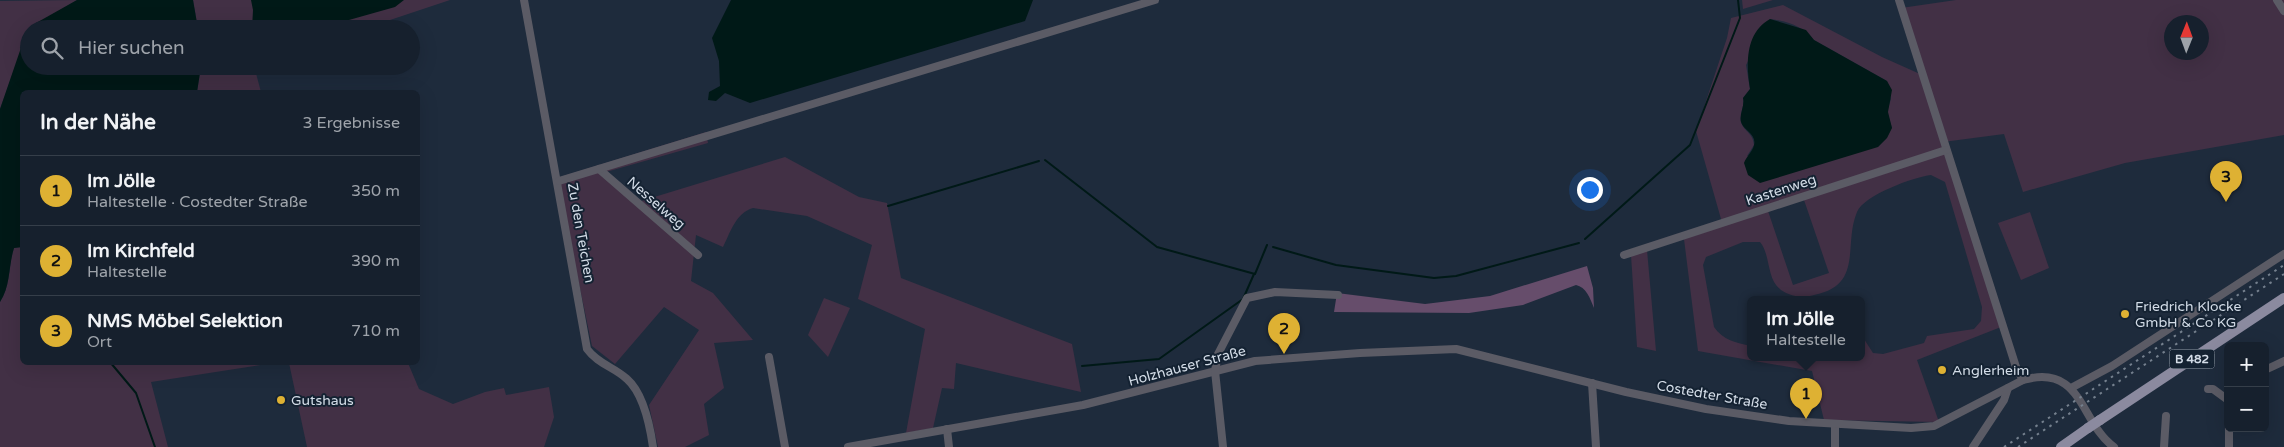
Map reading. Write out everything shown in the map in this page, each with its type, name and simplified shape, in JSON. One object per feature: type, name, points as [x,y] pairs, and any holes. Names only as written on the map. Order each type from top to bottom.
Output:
[{"type":"main road","name":"B 482","points":[[2061,447],[2284,298]]},
{"type":"street","name":"Zu den Teichen","points":[[524,0],[587,349],[597,361],[627,378],[635,388],[649,425],[653,447]]},
{"type":"street","points":[[558,181],[1155,0]]},
{"type":"street","points":[[1899,0],[2016,367],[2023,380]]},
{"type":"street","points":[[2276,0],[2284,11]]},
{"type":"street","name":"Kastenweg","points":[[1624,255],[1946,150]]},
{"type":"street","name":"Nesselweg","points":[[599,169],[698,255]]},
{"type":"street","points":[[2114,447],[2071,388],[2112,366],[2284,254]]},
{"type":"street","points":[[1223,447],[1215,371],[1218,354],[1248,298],[1275,292],[1338,295]]},
{"type":"street","name":"Holzhauser Straße","points":[[848,447],[876,445],[1092,403],[1255,361],[1287,357],[1456,349],[1592,383]]},
{"type":"street","points":[[769,357],[785,447]]},
{"type":"street","points":[[2269,368],[2284,361]]},
{"type":"street","name":"Costedter Straße","points":[[1592,383],[1706,409],[1789,421],[1911,428],[1934,426],[2023,380],[2034,377],[2047,378],[2071,388]]},
{"type":"street","points":[[1592,383],[1596,447]]},
{"type":"street","points":[[1973,447],[2004,400],[2008,388]]},
{"type":"street","points":[[2208,388],[2213,389],[2224,397]]},
{"type":"street","points":[[2164,447],[2166,416]]},
{"type":"street","points":[[1835,424],[1835,447]]},
{"type":"street","points":[[948,430],[949,447]]},
{"type":"street","points":[[2229,432],[2229,447]]},
{"type":"shaded area","points":[[77,0],[44,20],[20,20],[20,54],[0,109],[0,1]]},
{"type":"shaded area","points":[[77,0],[193,0],[196,20],[41,20]]},
{"type":"shaded area","points":[[193,0],[450,0],[390,20],[196,20]]},
{"type":"shaded area","points":[[251,0],[404,0],[395,7],[349,20],[252,20]]},
{"type":"shaded area","points":[[731,0],[1033,0],[1025,21],[750,103],[725,93],[716,101],[708,100],[709,92],[720,86],[719,61],[712,38]]},
{"type":"shaded area","points":[[1742,0],[1773,0],[1743,9]]},
{"type":"shaded area","points":[[1956,0],[2284,0],[2284,135],[2125,163],[2023,192],[2004,134],[1943,142],[2001,327],[1917,360],[1939,422],[1824,420],[1812,371],[1755,361],[1865,361],[1865,341],[1873,353],[1883,354],[1924,343],[1927,336],[1974,329],[1981,321],[1982,307],[1945,182],[1931,175],[1923,176],[1879,193],[1861,206],[1853,225],[1846,273],[1840,282],[1830,290],[1814,295],[1797,296],[1781,290],[1773,280],[1766,253],[1760,242],[1743,242],[1706,257],[1703,265],[1714,327],[1726,338],[1747,345],[1747,360],[1698,351],[1684,239],[1723,226],[1696,131],[1727,38],[1731,18],[1783,5],[1882,57],[1920,74],[1901,8]],"holes":[[[1770,19],[1782,21],[1805,31],[1814,40],[1887,81],[1891,99],[1887,112],[1892,128],[1747,156],[1754,145],[1752,137],[1742,125],[1741,119],[1743,98],[1750,89],[1746,65]],[[1804,200],[1829,273],[1793,285],[1768,211]]]},
{"type":"shaded area","points":[[1770,19],[1806,30],[1814,40],[1887,81],[1892,90],[1888,112],[1892,128],[1887,138],[1878,147],[1760,183],[1748,175],[1744,163],[1754,145],[1754,138],[1742,125],[1741,119],[1743,98],[1750,89],[1749,50],[1756,32]]},
{"type":"shaded area","points":[[20,51],[20,75],[200,75],[197,90],[20,90],[20,247],[14,248],[8,282],[0,302],[0,109]]},
{"type":"shaded area","points":[[200,75],[256,75],[260,90],[197,90]]},
{"type":"shaded area","points":[[706,132],[708,143],[606,172],[638,202],[785,157],[859,197],[887,203],[901,278],[1072,344],[1081,392],[956,363],[954,389],[942,388],[933,428],[906,433],[925,329],[858,299],[872,245],[807,216],[753,208],[747,210],[738,218],[723,247],[696,235],[691,281],[713,293],[753,340],[714,343],[724,388],[704,404],[709,435],[685,447],[658,447],[649,405],[699,330],[664,307],[615,364],[592,346],[557,178]]},
{"type":"shaded area","points":[[2030,212],[2049,268],[2021,280],[1998,223]]},
{"type":"shaded area","points":[[20,247],[20,365],[261,365],[151,382],[168,447],[0,447],[0,302],[8,282],[14,248]]},
{"type":"shaded area","points":[[1647,250],[1656,351],[1637,347],[1631,255]]},
{"type":"shaded area","points":[[1587,266],[1593,288],[1594,308],[1585,291],[1576,285],[1523,305],[1469,313],[1334,312],[1337,293],[1425,304],[1490,296]]},
{"type":"shaded area","points":[[824,298],[850,308],[828,357],[808,335]]},
{"type":"shaded area","points":[[289,365],[409,365],[419,389],[453,404],[485,392],[504,388],[506,395],[549,387],[554,417],[544,447],[307,447]]},
{"type":"waterway","points":[[1585,239],[1690,145],[1740,18],[1738,0]]},
{"type":"waterway","points":[[1045,160],[1157,247],[1255,274],[1267,245]]},
{"type":"waterway","points":[[888,206],[1039,161]]},
{"type":"waterway","points":[[1273,247],[1336,265],[1434,278],[1456,276],[1579,243]]},
{"type":"waterway","points":[[1082,366],[1159,359],[1243,299],[1254,274]]},
{"type":"waterway","points":[[113,365],[136,393],[155,447]]},
{"type":"railway","points":[[2004,447],[2284,265]]},
{"type":"railway","points":[[2018,447],[2284,274]]},
{"type":"place","name":"NMS Möbel Selektion","points":[[2226,202]]},
{"type":"place","name":"Friedrich Klocke GmbH & Co KG","points":[[2125,314]]},
{"type":"place","name":"Im Kirchfeld","points":[[1284,354]]},
{"type":"place","name":"Anglerheim","points":[[1942,370]]},
{"type":"place","name":"Gutshaus","points":[[281,400]]},
{"type":"place","name":"Im Jölle","points":[[1806,419]]}]
